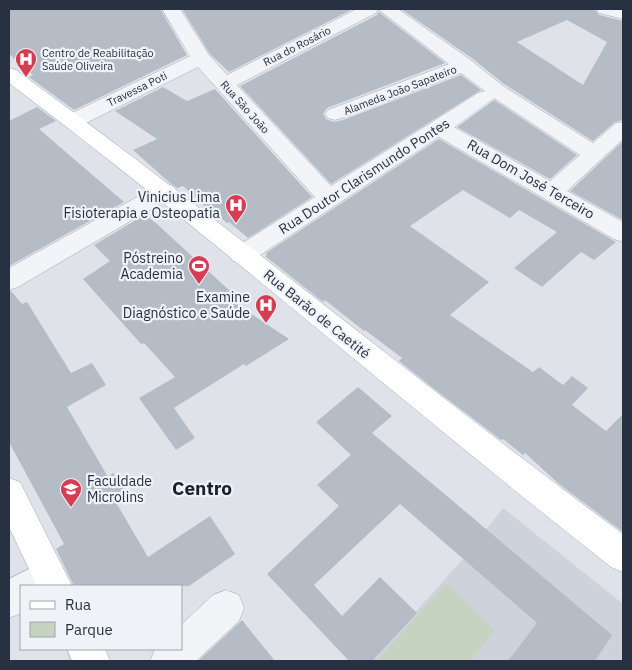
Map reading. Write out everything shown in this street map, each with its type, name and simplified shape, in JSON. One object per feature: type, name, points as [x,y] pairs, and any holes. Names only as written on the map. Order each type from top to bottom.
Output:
[{"type":"main road","name":"Rua Barão de Caetité","points":[[9,74],[166,191],[242,254],[623,555]]},
{"type":"main road","points":[[9,493],[39,585]]},
{"type":"street","name":"Rua São João","points":[[171,9],[201,58],[329,198]]},
{"type":"street","name":"Rua do Rosário","points":[[224,84],[370,9]]},
{"type":"street","points":[[387,9],[496,90],[594,154]]},
{"type":"street","points":[[605,9],[623,14]]},
{"type":"street","name":"Travessa Poti","points":[[73,121],[201,58]]},
{"type":"street","name":"Alameda João Sapateiro","points":[[335,114],[464,65]]},
{"type":"street","name":"Rua Doutor Clarismundo Pontes","points":[[242,254],[486,97]]},
{"type":"street","name":"Rua Dom José Terceiro","points":[[438,127],[623,232]]},
{"type":"street","points":[[553,191],[623,128]]},
{"type":"street","points":[[9,280],[166,191]]},
{"type":"street","points":[[182,649],[226,608]]},
{"type":"street","points":[[169,661],[181,650]]},
{"type":"shaded area","points":[[503,508],[623,604],[623,661],[372,661],[463,559]]},
{"type":"green space","points":[[446,584],[495,630],[470,661],[377,661]]},
{"type":"building","points":[[9,9],[160,9],[187,55],[74,110],[29,77],[33,75],[9,54]]},
{"type":"building","points":[[182,9],[353,9],[229,72],[210,54]]},
{"type":"building","points":[[401,9],[594,9],[599,15],[623,21],[623,120],[615,122],[593,141],[504,84],[473,59]],"holes":[[[567,20],[607,42],[583,85],[517,42]]]},
{"type":"building","points":[[379,12],[445,63],[327,108],[323,114],[326,119],[334,122],[343,120],[461,75],[481,90],[331,184],[240,86],[377,15]]},
{"type":"building","points":[[163,87],[187,101],[215,89],[312,197],[248,238],[229,222],[227,223],[213,211],[211,212],[183,186],[177,188],[170,183],[133,150],[157,139],[115,111]]},
{"type":"building","points":[[494,100],[577,155],[550,179],[457,127]]},
{"type":"building","points":[[37,107],[56,121],[39,129],[124,202],[9,266],[9,121]]},
{"type":"building","points":[[439,139],[616,242],[594,260],[581,252],[542,287],[514,268],[557,232],[519,210],[510,218],[463,190],[410,226],[489,282],[450,315],[533,372],[539,367],[563,385],[572,376],[588,388],[572,405],[606,431],[623,414],[623,532],[559,484],[525,453],[523,455],[503,439],[501,440],[433,388],[399,361],[402,358],[325,300],[323,302],[265,256],[267,255],[266,253]]},
{"type":"building","points":[[623,141],[623,220],[570,191]]},
{"type":"building","points":[[141,217],[145,221],[149,218],[157,224],[230,291],[223,295],[289,339],[246,366],[244,364],[174,408],[195,438],[176,450],[139,398],[175,377],[144,343],[141,344],[83,279],[110,261],[94,245]]},
{"type":"building","points":[[11,291],[22,304],[27,302],[71,373],[92,363],[106,385],[67,407],[108,477],[113,473],[127,493],[115,501],[148,557],[210,516],[235,554],[189,586],[74,585],[56,549],[64,544],[9,442],[9,292]]},
{"type":"building","points":[[358,387],[392,416],[372,433],[612,635],[595,661],[508,661],[537,623],[400,504],[314,585],[342,616],[380,577],[417,613],[372,661],[349,661],[267,574],[339,506],[317,485],[351,455],[316,422]]},
{"type":"building","points":[[242,620],[275,661],[198,661],[240,622]]},
{"type":"place","name":"Centro de Reabilitação Saúde Oliveira","points":[[26,78]]},
{"type":"place","name":"Vinicius Lima Fisioterapia e Osteopatia","points":[[236,224]]},
{"type":"place","name":"Póstreino Academia","points":[[199,285]]},
{"type":"place","name":"Examine Diagnóstico e Saúde","points":[[266,324]]},
{"type":"place","name":"Faculdade Microlins","points":[[71,508]]},
{"type":"district","name":"Centro","points":[[202,488]]}]
